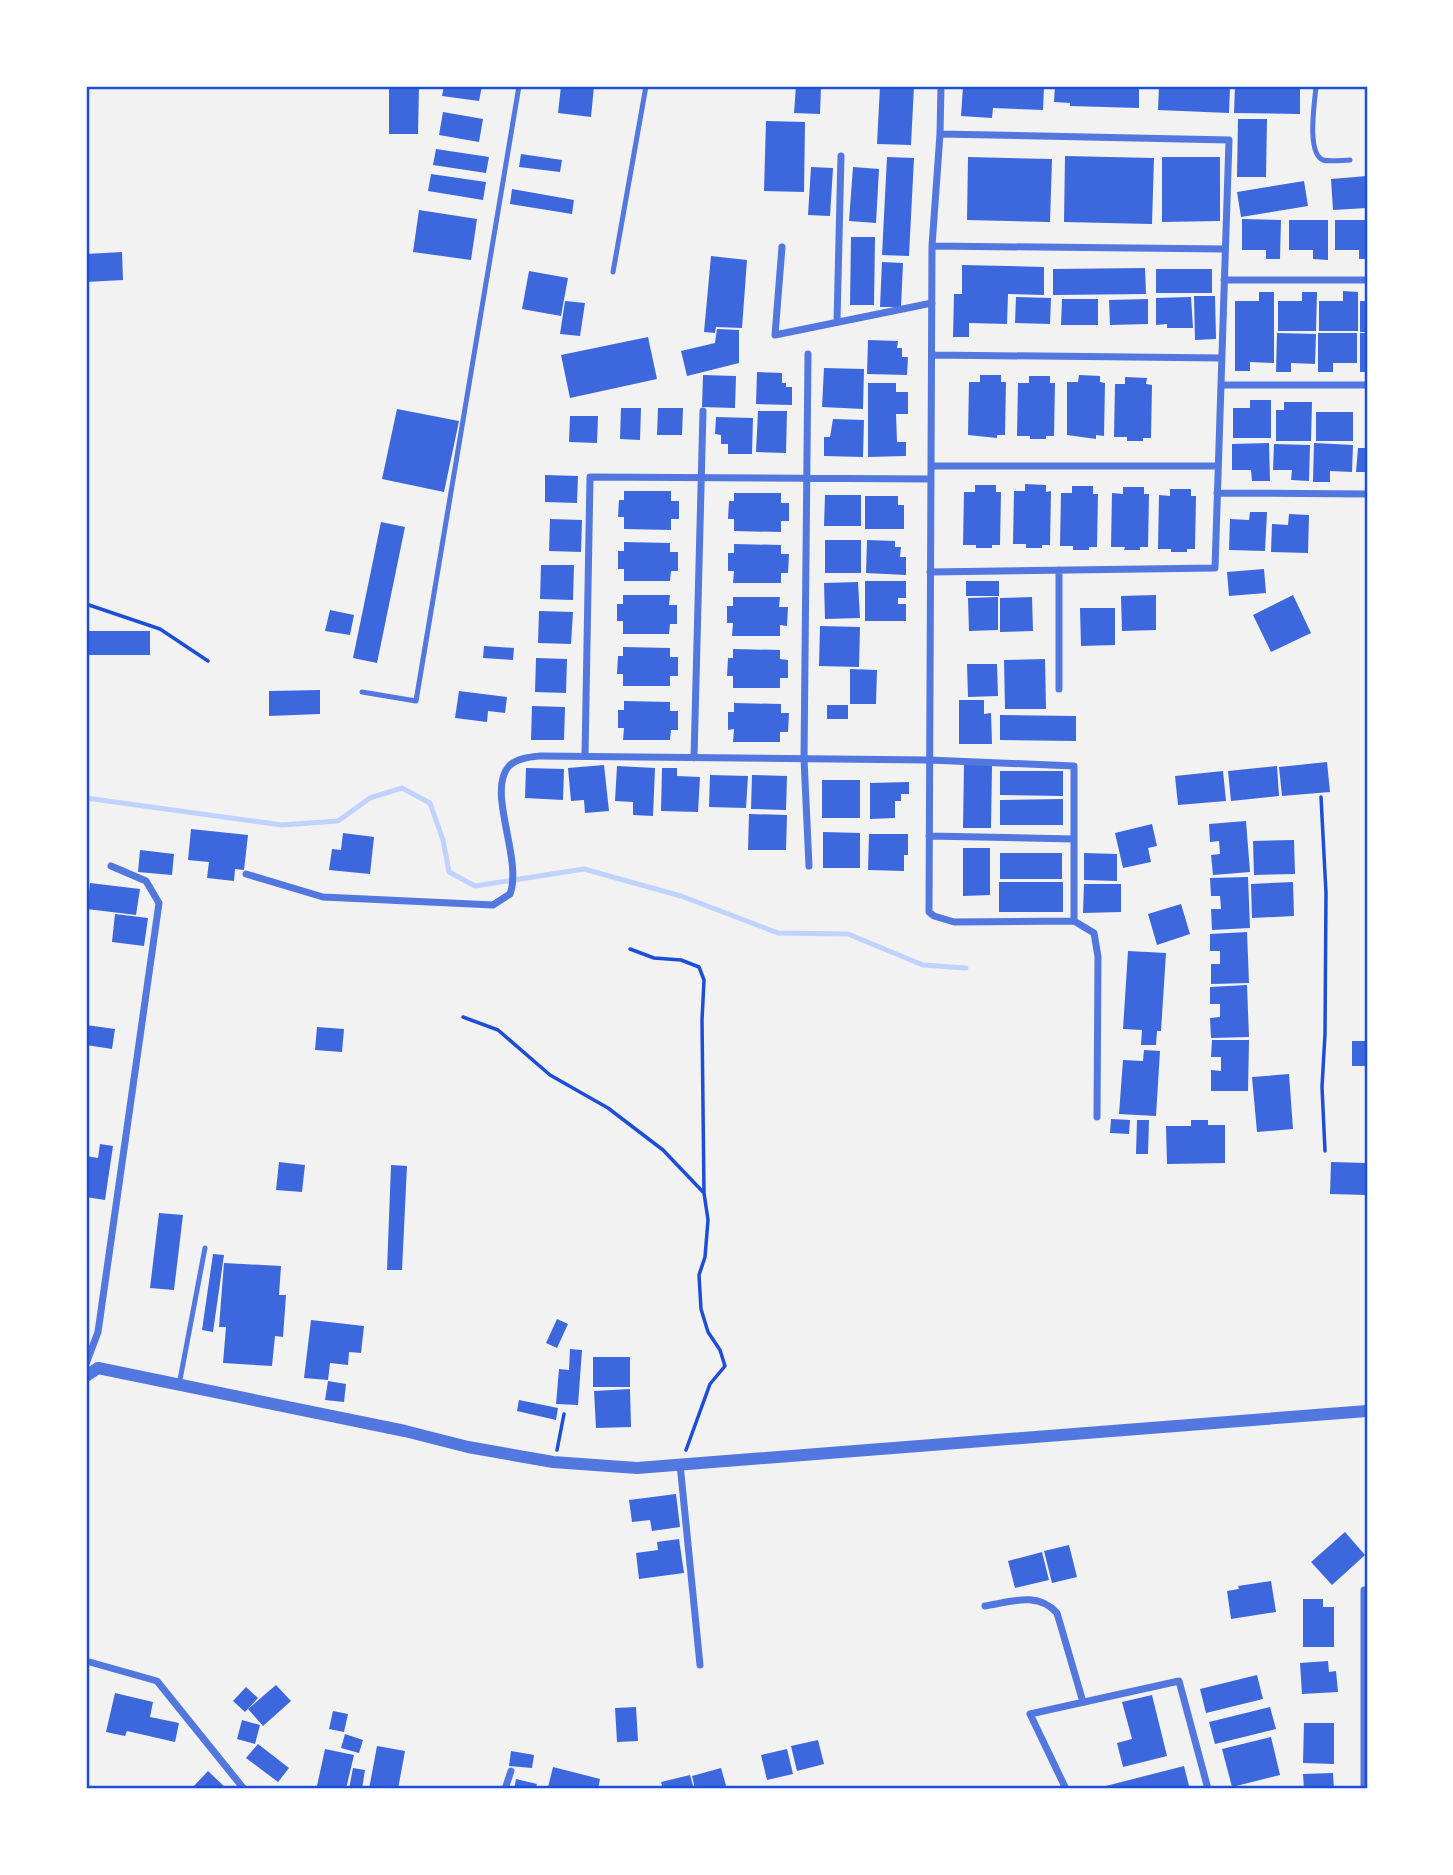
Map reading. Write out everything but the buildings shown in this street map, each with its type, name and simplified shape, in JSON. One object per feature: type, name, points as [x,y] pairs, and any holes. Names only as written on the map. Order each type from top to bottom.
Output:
[{"type":"street","points":[[941,86],[932,246],[929,912],[954,922],[1074,921],[1094,933],[1098,957],[1097,1116]]},
{"type":"street","points":[[930,572],[1215,568],[1229,140],[940,134]]},
{"type":"street","points":[[837,322],[841,156]]},
{"type":"street","points":[[932,246],[1225,249]]},
{"type":"street","points":[[782,247],[775,335],[932,303]]},
{"type":"street","points":[[1224,280],[1367,280]]},
{"type":"street","points":[[807,354],[804,759],[809,866]]},
{"type":"street","points":[[932,355],[1222,358]]},
{"type":"street","points":[[1221,385],[1367,385]]},
{"type":"street","points":[[694,758],[703,411]]},
{"type":"street","points":[[931,466],[1218,466]]},
{"type":"street","points":[[585,756],[590,477],[931,479]]},
{"type":"street","points":[[1217,493],[1367,494]]},
{"type":"street","points":[[1059,570],[1059,689]]},
{"type":"street","points":[[246,874],[323,897],[493,905],[510,894],[513,882],[501,794],[504,777],[510,765],[523,758],[585,756],[804,759],[1074,766],[1074,921]]},
{"type":"street","points":[[929,836],[1074,839]]},
{"type":"street","points":[[86,1364],[98,1332],[159,903],[146,881],[111,866]]},
{"type":"street","points":[[86,1376],[97,1368],[405,1431],[468,1447],[553,1462],[637,1468],[1367,1411]]},
{"type":"street","points":[[680,1464],[700,1665]]},
{"type":"street","points":[[1364,1590],[1364,1789]]},
{"type":"street","points":[[985,1606],[1034,1598],[1048,1603],[1057,1613],[1083,1702]]},
{"type":"street","points":[[86,1661],[157,1681],[244,1789]]},
{"type":"street","points":[[1066,1789],[1030,1714],[1179,1681],[1208,1789]]},
{"type":"street","points":[[505,1789],[511,1771]]},
{"type":"lane","points":[[362,692],[416,701],[519,86]]},
{"type":"lane","points":[[613,272],[646,86]]},
{"type":"lane","points":[[1316,86],[1312,142],[1315,153],[1323,160],[1350,160]]},
{"type":"lane","points":[[179,1385],[205,1248]]},
{"type":"path","points":[[86,604],[160,629],[208,661]]},
{"type":"path","points":[[1321,797],[1326,893],[1322,1087],[1325,1151]]},
{"type":"path","points":[[630,949],[654,958],[681,960],[699,967],[704,980],[704,1193],[708,1238],[699,1275],[701,1309],[708,1332],[720,1350],[724,1366],[710,1384],[680,1464]]},
{"type":"path","points":[[463,1017],[498,1030],[550,1075],[608,1108],[663,1150],[704,1193]]},
{"type":"path","points":[[553,1462],[560,1443],[564,1414]]},
{"type":"waterway","points":[[86,798],[282,825],[338,821],[370,798],[402,788],[430,803],[443,840],[449,872],[475,886],[584,869],[681,896],[778,933],[848,934],[923,965],[966,968]]}]
